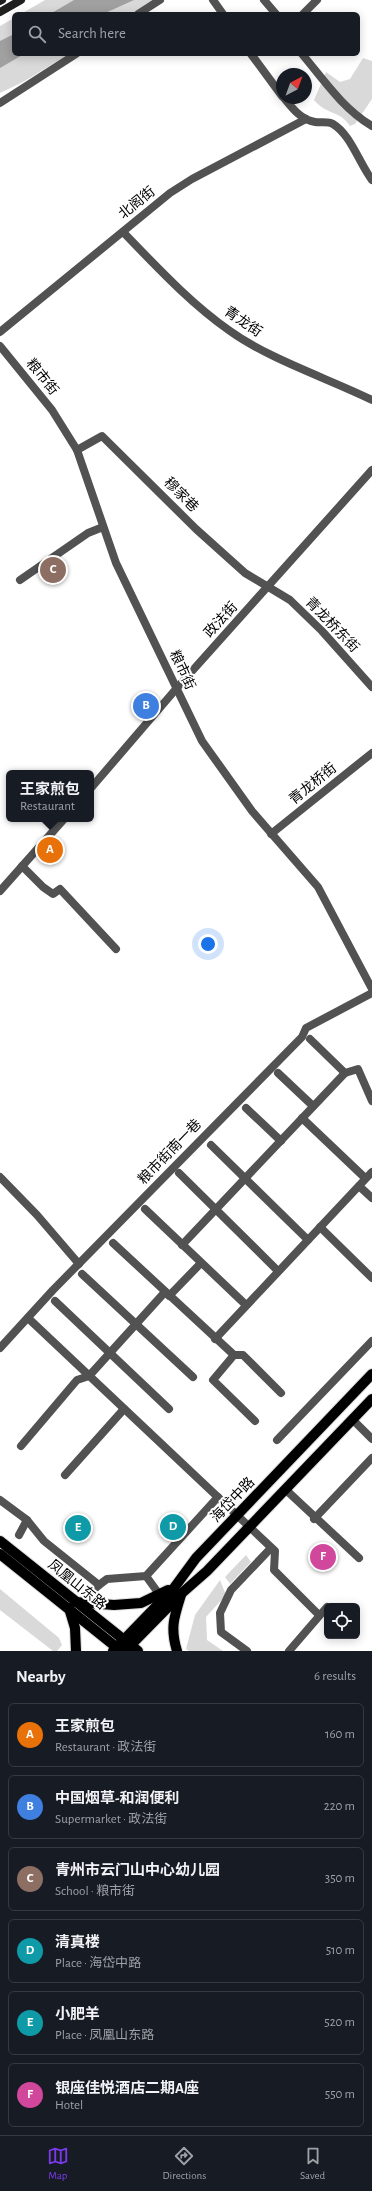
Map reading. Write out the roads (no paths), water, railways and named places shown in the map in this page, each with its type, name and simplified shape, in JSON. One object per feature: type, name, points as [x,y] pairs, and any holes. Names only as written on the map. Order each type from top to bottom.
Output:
[{"type":"main road","points":[[0,12],[21,0]]},
{"type":"main road","name":"海岱中路","points":[[124,1648],[178,1590],[196,1558],[238,1516],[372,1374]]},
{"type":"main road","name":"海岱中路","points":[[178,1590],[207,1571],[372,1399]]},
{"type":"main road","name":"凤凰山东路","points":[[0,1541],[72,1605],[124,1648]]},
{"type":"main road","name":"凤凰山东路","points":[[0,1554],[72,1605]]},
{"type":"main road","points":[[76,1651],[72,1605],[128,1604],[141,1602],[159,1594],[178,1590],[173,1620],[173,1637],[177,1651]]},
{"type":"street","points":[[141,12],[160,0]]},
{"type":"street","points":[[213,0],[222,12]]},
{"type":"street","points":[[264,0],[274,12]]},
{"type":"street","points":[[306,12],[317,0]]},
{"type":"street","points":[[0,103],[73,56]]},
{"type":"street","points":[[252,56],[276,88]]},
{"type":"street","points":[[304,56],[325,80],[334,94],[372,126]]},
{"type":"street","points":[[289,104],[296,113],[313,122],[331,123],[342,130],[372,180]]},
{"type":"street","name":"北阁街","points":[[0,332],[123,232],[156,203],[192,179],[306,118]]},
{"type":"street","name":"青龙街","points":[[123,232],[189,297],[230,331],[261,350],[372,400]]},
{"type":"street","name":"粮市街","points":[[0,346],[52,410],[77,450],[116,563],[202,741],[271,834],[318,887],[372,989]]},
{"type":"street","name":"穆家巷","points":[[77,450],[102,436],[172,503],[196,529],[245,573],[268,587]]},
{"type":"street","name":"政法街","points":[[94,785],[176,689],[372,470]]},
{"type":"street","points":[[20,580],[88,533],[103,527]]},
{"type":"street","name":"青龙桥东街","points":[[268,587],[290,600],[322,631],[372,687]]},
{"type":"street","name":"青龙桥街","points":[[271,834],[372,753]]},
{"type":"street","points":[[0,891],[61,822]]},
{"type":"street","points":[[22,866],[43,887],[53,894],[60,889],[116,949]]},
{"type":"street","name":"粮市街南一巷","points":[[0,1348],[79,1264],[302,1037],[306,1028],[372,993]]},
{"type":"street","points":[[310,1039],[345,1073]]},
{"type":"street","points":[[182,1245],[345,1073],[358,1069],[372,1101]]},
{"type":"street","points":[[278,1072],[314,1106]]},
{"type":"street","points":[[246,1108],[281,1140]]},
{"type":"street","points":[[302,1118],[363,1176]]},
{"type":"street","points":[[211,1145],[308,1240]]},
{"type":"street","points":[[215,1339],[372,1172]]},
{"type":"street","points":[[179,1173],[278,1271]]},
{"type":"street","points":[[0,1177],[38,1215],[79,1264]]},
{"type":"street","points":[[359,1186],[372,1198]]},
{"type":"street","points":[[145,1208],[246,1305]]},
{"type":"street","points":[[320,1227],[372,1278]]},
{"type":"street","points":[[113,1243],[234,1356]]},
{"type":"street","points":[[21,1446],[77,1380],[89,1376],[136,1324],[201,1263]]},
{"type":"street","points":[[82,1274],[192,1377]]},
{"type":"street","points":[[55,1301],[169,1409]]},
{"type":"street","points":[[28,1318],[275,1551],[274,1570],[319,1615]]},
{"type":"street","points":[[277,1440],[372,1340]]},
{"type":"street","points":[[255,1421],[213,1380],[234,1356],[243,1355],[281,1393]]},
{"type":"street","points":[[65,1475],[124,1409]]},
{"type":"street","points":[[352,1419],[372,1439]]},
{"type":"street","points":[[314,1519],[372,1458]]},
{"type":"street","points":[[285,1489],[359,1558]]},
{"type":"street","points":[[90,1593],[107,1578],[146,1576],[218,1497]]},
{"type":"street","points":[[0,1500],[27,1520],[44,1541],[99,1585]]},
{"type":"street","points":[[19,1535],[27,1520]]},
{"type":"street","points":[[247,1651],[221,1632],[220,1613],[231,1590],[271,1548]]},
{"type":"street","points":[[146,1576],[159,1594]]},
{"type":"street","points":[[289,1651],[324,1610]]},
{"type":"place","name":"青州市云门山中心幼儿园","points":[[53,570]]},
{"type":"place","name":"中国烟草-和润便利","points":[[146,706]]},
{"type":"place","name":"王家煎包","points":[[50,850]]},
{"type":"place","name":"清真楼","points":[[173,1527]]},
{"type":"place","name":"小肥羊","points":[[78,1528]]},
{"type":"place","name":"银座佳悦酒店二期A座","points":[[323,1557]]}]
